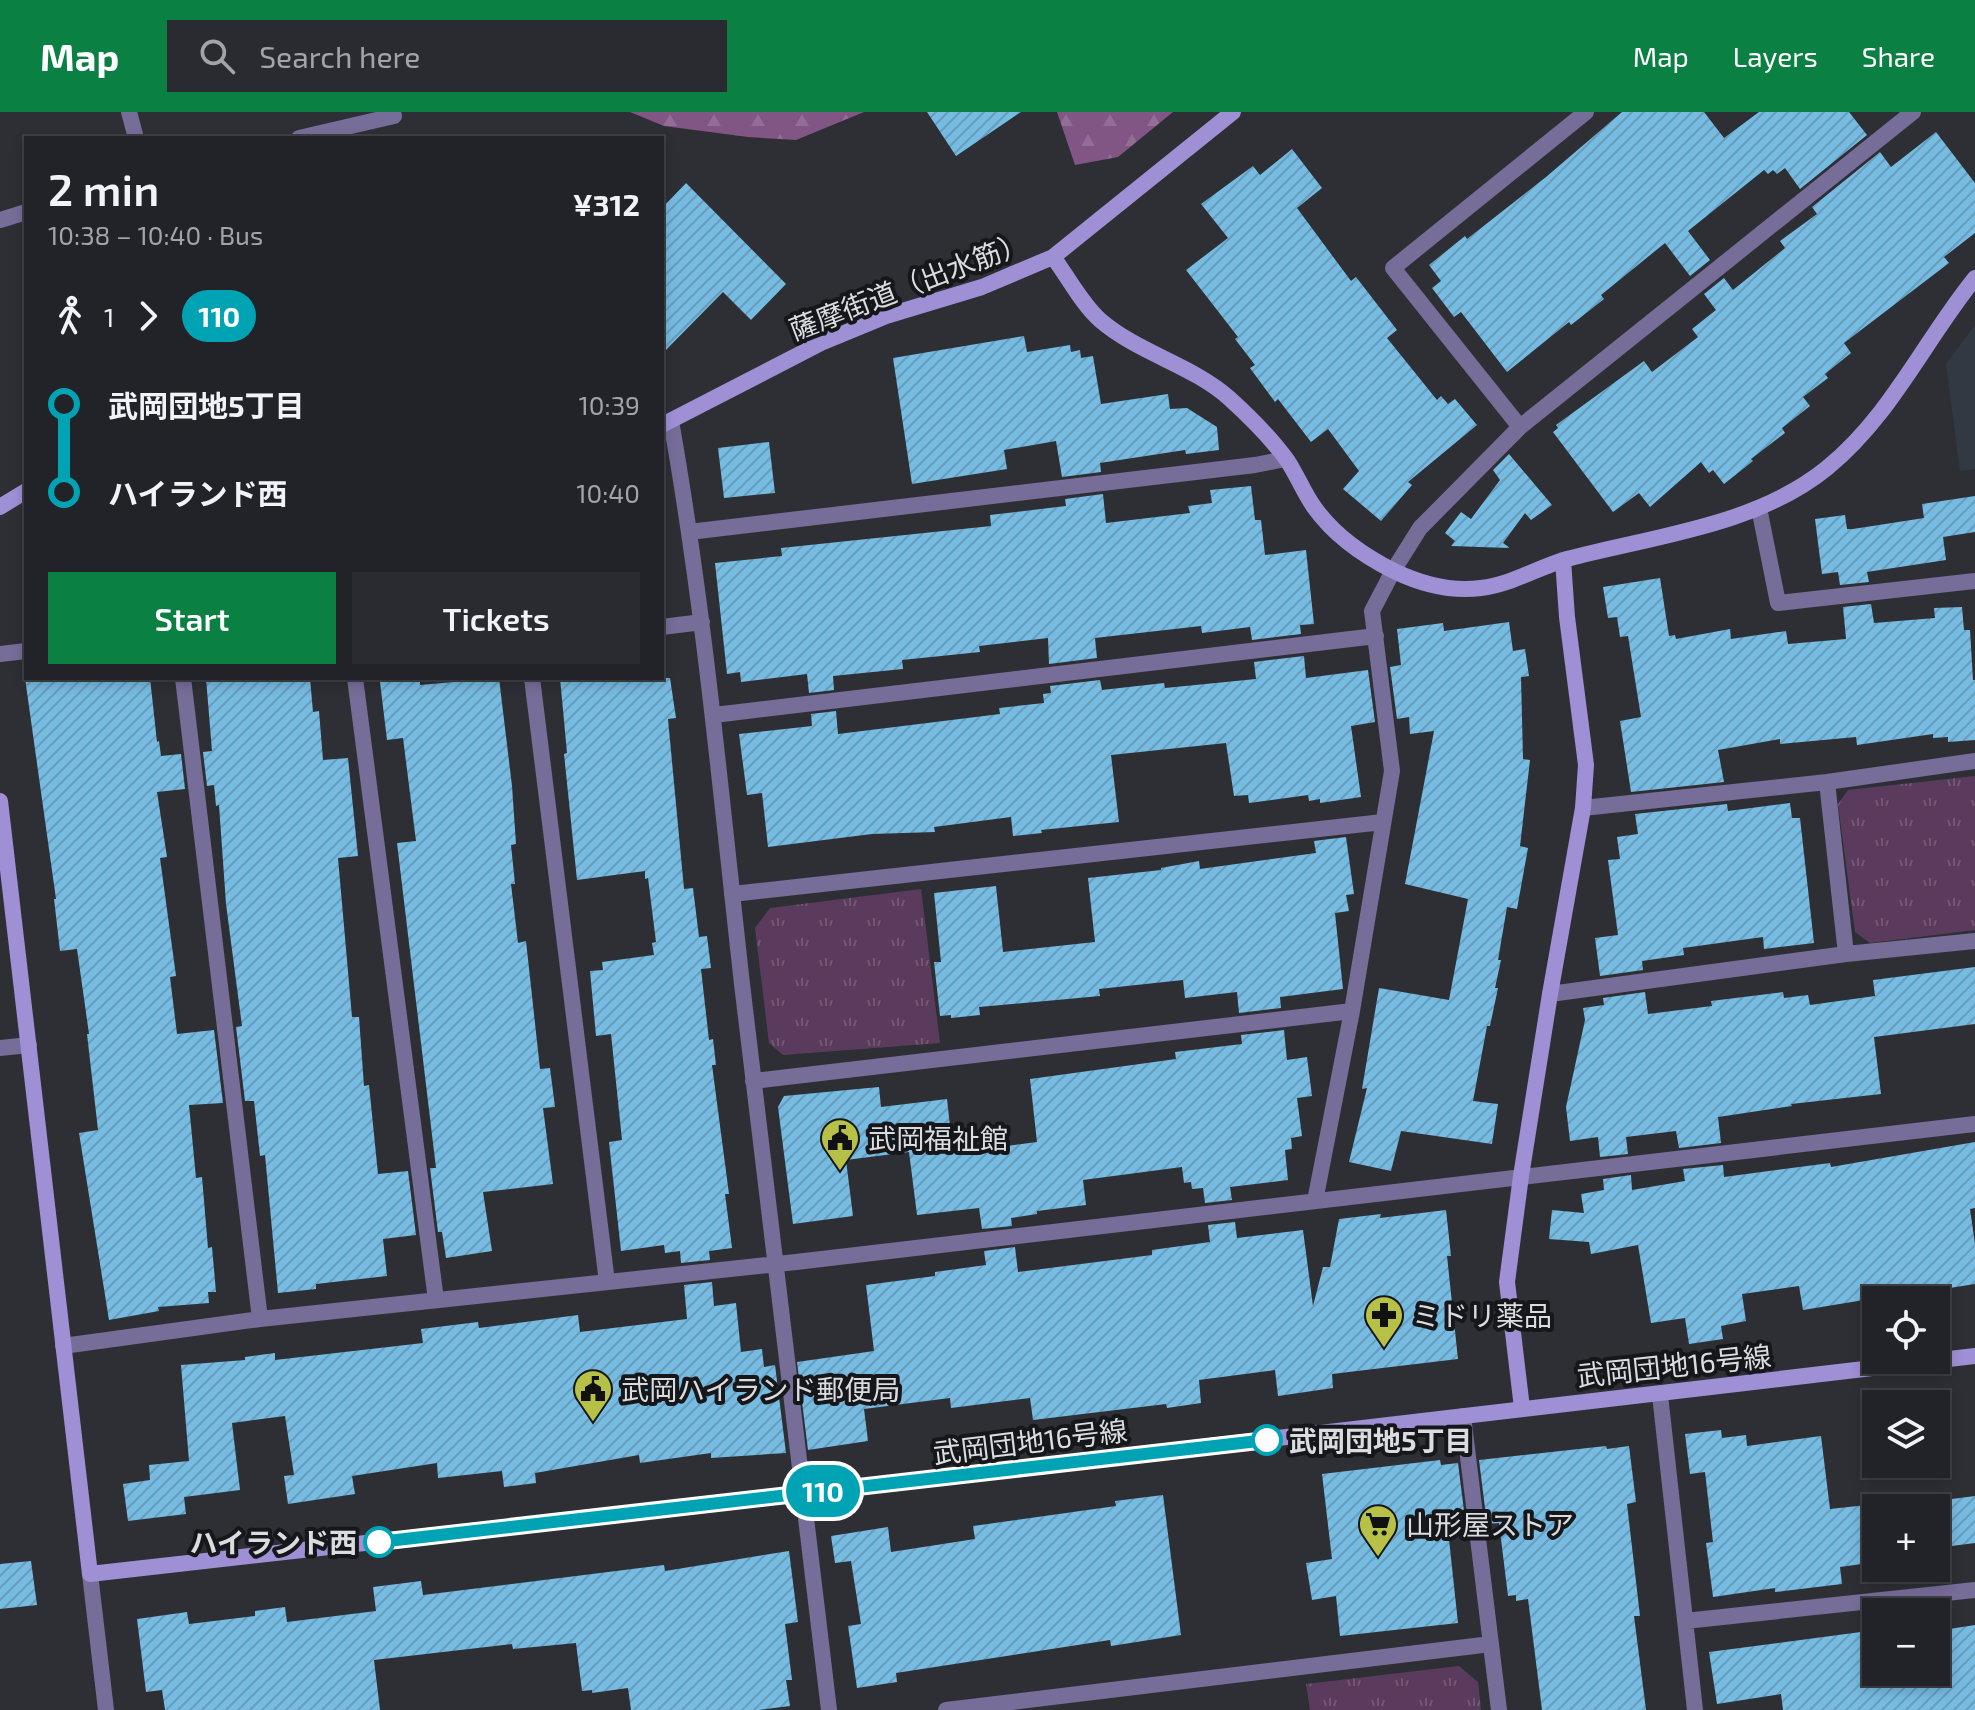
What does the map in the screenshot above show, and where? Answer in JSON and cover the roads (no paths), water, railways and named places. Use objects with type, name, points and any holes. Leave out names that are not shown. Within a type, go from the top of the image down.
[{"type":"street","points":[[129,112],[135,136]]},
{"type":"street","points":[[308,136],[394,116],[392,112]]},
{"type":"street","name":"薩摩街道（出水筋）","points":[[667,423],[765,370],[835,337],[886,316],[982,287],[1053,257],[1233,112]]},
{"type":"street","points":[[1520,427],[1393,268],[1586,112]]},
{"type":"street","points":[[1315,1201],[1352,1011],[1392,771],[1372,611],[1393,571],[1420,528],[1520,427],[1913,112]]},
{"type":"street","points":[[0,220],[24,213]]},
{"type":"street","points":[[1053,257],[1099,319],[1226,395],[1255,423],[1285,459],[1315,508],[1339,535],[1393,571],[1423,583],[1451,589],[1484,588],[1563,560],[1704,525],[1759,508],[1784,496],[1825,470],[1861,438],[1975,278]]},
{"type":"street","points":[[667,423],[689,532],[714,715],[774,1265],[829,1710]]},
{"type":"street","points":[[689,532],[1240,467],[1285,459]]},
{"type":"street","points":[[0,507],[24,492]]},
{"type":"street","points":[[1759,508],[1778,603],[1975,581]]},
{"type":"street","points":[[1522,1408],[1507,1282],[1550,994],[1583,808],[1586,765],[1563,560]]},
{"type":"street","points":[[664,627],[702,622]]},
{"type":"street","points":[[714,715],[1376,636]]},
{"type":"street","points":[[0,654],[24,651]]},
{"type":"street","points":[[183,680],[260,1319]]},
{"type":"street","points":[[355,680],[436,1300]]},
{"type":"street","points":[[532,680],[607,1282]]},
{"type":"street","points":[[1583,808],[1827,782],[1975,761]]},
{"type":"street","points":[[1827,782],[1846,954]]},
{"type":"street","points":[[0,801],[106,1710]]},
{"type":"street","points":[[732,894],[1383,822]]},
{"type":"street","points":[[1550,994],[1846,954],[1975,941]]},
{"type":"street","points":[[753,1081],[1352,1011]]},
{"type":"street","points":[[0,1048],[29,1045]]},
{"type":"street","points":[[63,1346],[260,1319],[774,1265],[1975,1124]]},
{"type":"street","name":"武岡団地16号線","points":[[90,1574],[802,1494],[1522,1408],[1660,1395],[1975,1356]]},
{"type":"street","points":[[1660,1395],[1695,1710]]},
{"type":"street","points":[[1463,1416],[1499,1710]]},
{"type":"street","points":[[1685,1621],[1975,1590]]},
{"type":"street","points":[[946,1710],[1491,1644]]},
{"type":"place","name":"武岡福祉館","points":[[840,1172]]},
{"type":"place","name":"ミドリ薬品","points":[[1384,1349]]},
{"type":"place","name":"武岡ハイランド郵便局","points":[[593,1423]]},
{"type":"place","name":"武岡団地5丁目","points":[[1267,1440]]},
{"type":"place","name":"ハイランド西","points":[[379,1542]]},
{"type":"place","name":"山形屋ストア","points":[[1378,1558]]}]
